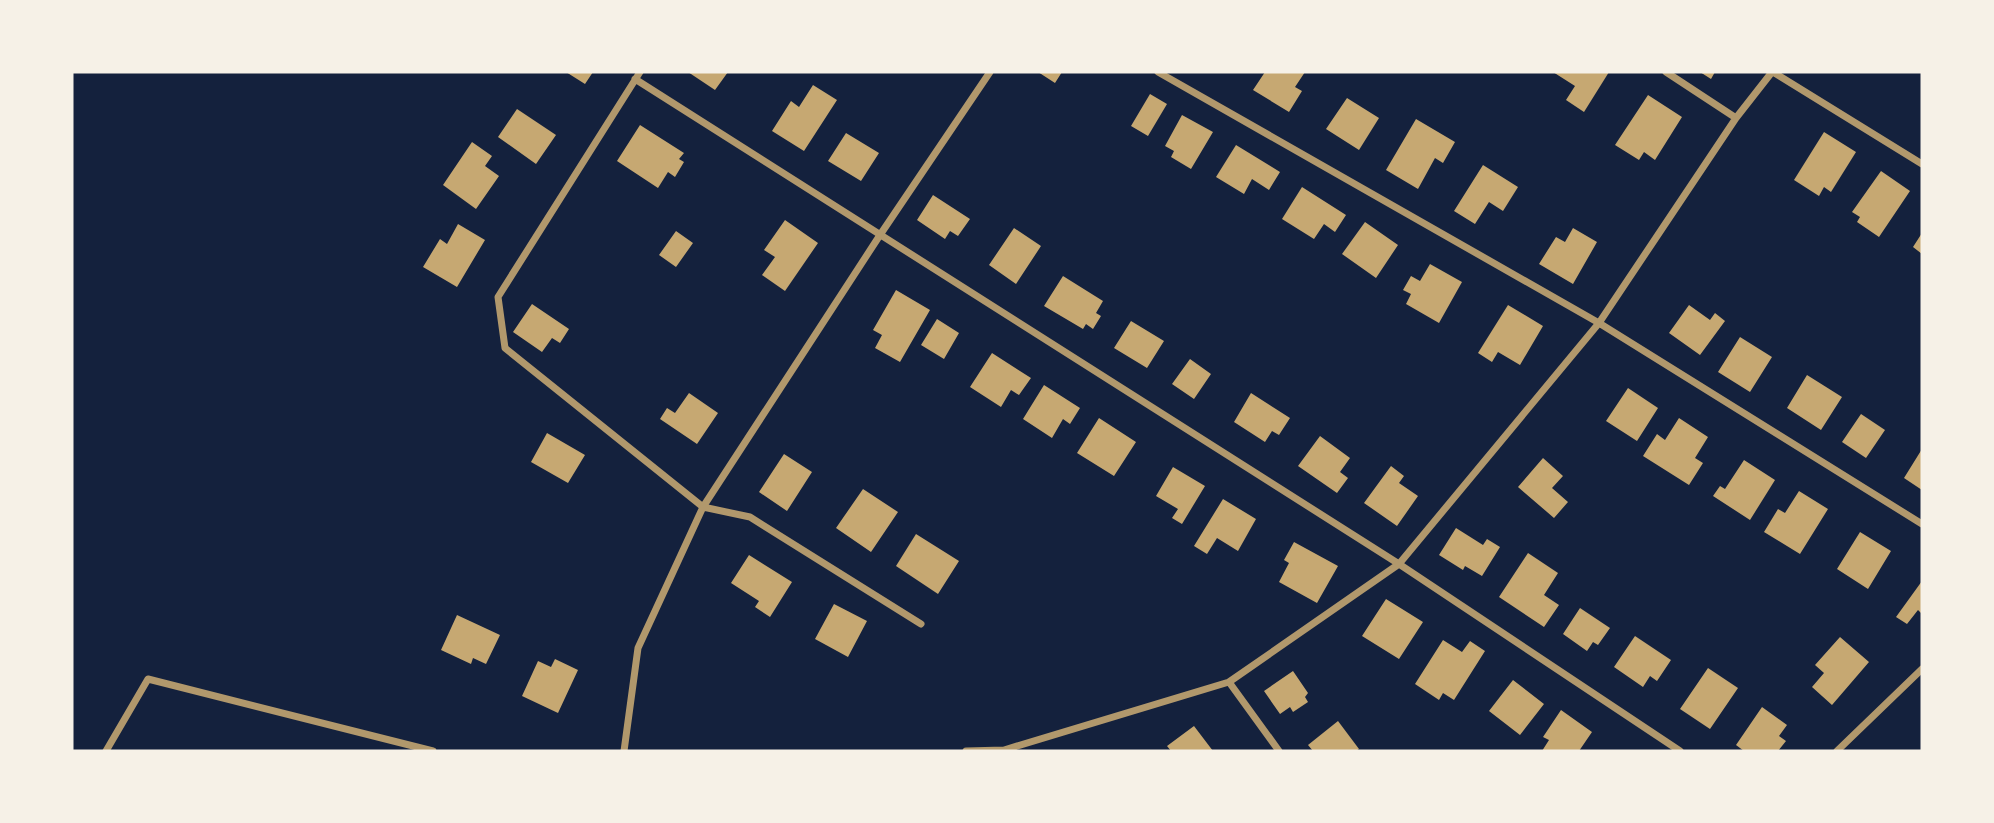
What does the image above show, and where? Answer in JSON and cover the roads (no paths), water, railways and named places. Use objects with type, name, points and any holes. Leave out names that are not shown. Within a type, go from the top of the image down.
[{"type":"street","points":[[640,72],[498,297],[505,348],[703,507],[750,517],[921,624]]},
{"type":"street","points":[[624,751],[638,648],[703,507],[990,72]]},
{"type":"street","points":[[1158,72],[1599,324],[1922,524]]},
{"type":"street","points":[[1666,72],[1736,118]]},
{"type":"street","points":[[966,751],[1004,750],[1229,682],[1399,564],[1599,324],[1736,118],[1772,72],[1922,164]]},
{"type":"street","points":[[635,79],[1399,564],[1680,751]]},
{"type":"street","points":[[1837,751],[1922,669]]},
{"type":"street","points":[[106,751],[148,679],[433,751]]},
{"type":"street","points":[[1229,682],[1279,751]]},
{"type":"street","points":[[393,751],[398,743]]}]
